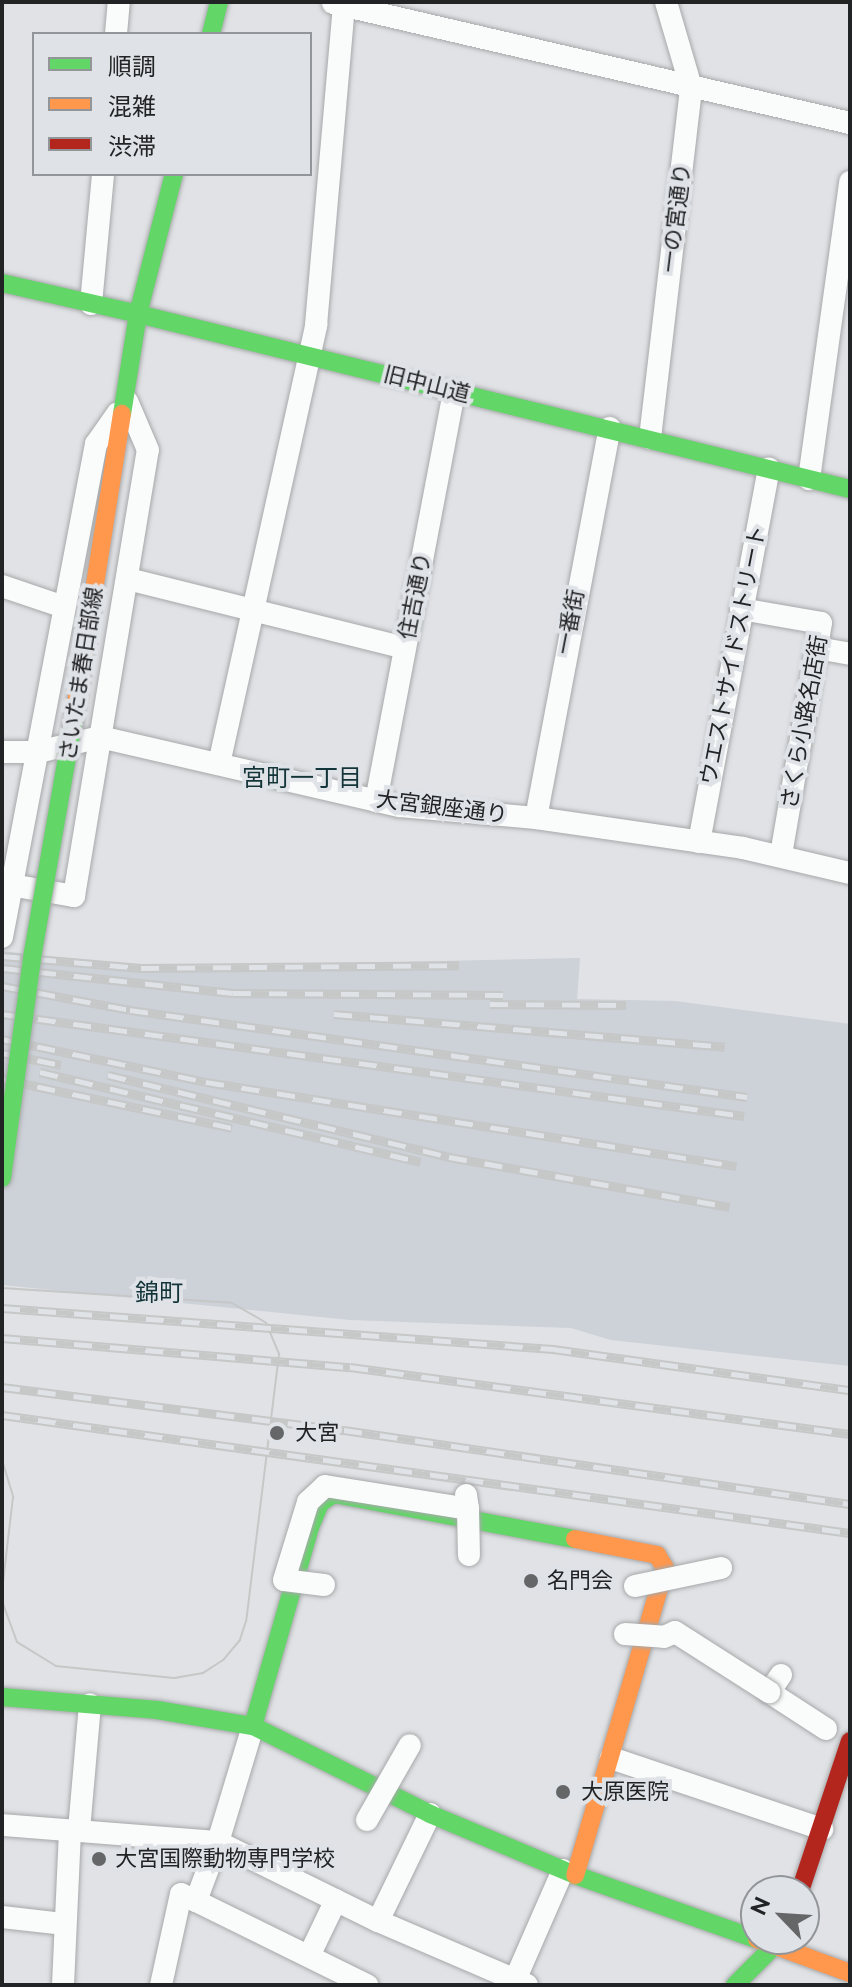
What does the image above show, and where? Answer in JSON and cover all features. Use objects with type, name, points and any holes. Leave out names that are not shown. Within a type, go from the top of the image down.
[{"type":"main road","points":[[212,32],[219,2]]},
{"type":"main road","name":"さいたま春日部線","points":[[2,1178],[33,952],[138,314],[173,176]]},
{"type":"main road","name":"旧中山道","points":[[2,283],[610,428],[850,489]]},
{"type":"main road","points":[[253,1726],[310,1527],[320,1503],[334,1494],[645,1552],[663,1561],[611,1758],[569,1872]]},
{"type":"main road","points":[[2,1697],[90,1704],[253,1726],[430,1814],[569,1872],[740,1933]]},
{"type":"main road","points":[[806,1875],[850,1741]]},
{"type":"main road","points":[[735,1985],[766,1955]]},
{"type":"main road","points":[[809,1955],[850,1973]]},
{"type":"street","points":[[116,32],[119,2]]},
{"type":"street","name":"一の宮通り","points":[[650,438],[691,87],[666,2]]},
{"type":"street","points":[[219,764],[309,355],[337,4],[368,7],[850,123]]},
{"type":"street","points":[[91,304],[103,176]]},
{"type":"street","points":[[809,479],[850,182]]},
{"type":"street","name":"住吉通り","points":[[376,801],[454,391]]},
{"type":"street","points":[[11,885],[74,896],[148,450],[126,400]]},
{"type":"street","points":[[2,937],[11,885],[9,854],[38,752],[96,444],[126,400]]},
{"type":"street","name":"一番街","points":[[536,818],[610,428]]},
{"type":"street","name":"ウエストサイドストリート","points":[[699,842],[769,469]]},
{"type":"street","points":[[128,579],[405,648]]},
{"type":"street","points":[[2,586],[64,607]]},
{"type":"street","name":"さくら小路名店街","points":[[741,609],[821,623],[781,855]]},
{"type":"street","points":[[817,648],[850,654]]},
{"type":"street","name":"大宮銀座通り","points":[[2,752],[38,752],[100,737],[376,801],[536,818],[699,842],[781,855],[850,873]]},
{"type":"street","points":[[324,1585],[283,1584],[308,1502],[325,1486],[467,1502],[469,1555]]},
{"type":"street","points":[[635,1586],[721,1568]]},
{"type":"street","points":[[625,1634],[664,1637],[675,1632],[775,1684],[826,1729]]},
{"type":"street","points":[[63,1985],[63,1924],[90,1704]]},
{"type":"street","points":[[196,1901],[218,1842],[253,1726]]},
{"type":"street","points":[[367,1820],[410,1745]]},
{"type":"street","points":[[611,1758],[822,1829]]},
{"type":"street","points":[[378,1921],[430,1814]]},
{"type":"street","points":[[2,1825],[218,1842],[378,1921],[521,1982],[569,1872]]},
{"type":"street","points":[[161,1985],[181,1894],[367,1985]]},
{"type":"street","points":[[309,1956],[336,1900]]},
{"type":"street","points":[[2,1917],[63,1924]]},
{"type":"shaded area","points":[[2,951],[121,964],[220,966],[580,958],[577,999],[675,1001],[850,1024],[850,1366],[611,1340],[571,1328],[350,1320],[2,1285]]},
{"type":"tram line","points":[[2,1288],[232,1303],[266,1323],[279,1354],[246,1621],[240,1640],[223,1660],[203,1673],[174,1678],[56,1666],[17,1642],[2,1601]]},
{"type":"tram line","points":[[2,1460],[13,1497],[2,1590]]},
{"type":"railway","points":[[2,956],[141,968],[459,965]]},
{"type":"railway","points":[[2,968],[233,993],[503,995]]},
{"type":"railway","points":[[2,986],[130,1010],[747,1097]]},
{"type":"railway","points":[[490,1004],[626,1005]]},
{"type":"railway","points":[[2,1014],[744,1116]]},
{"type":"railway","points":[[334,1014],[725,1047]]},
{"type":"railway","points":[[2,1039],[206,1082],[736,1166]]},
{"type":"railway","points":[[2,1053],[61,1065]]},
{"type":"railway","points":[[40,1072],[421,1162]]},
{"type":"railway","points":[[108,1075],[449,1157],[730,1207]]},
{"type":"railway","points":[[2,1079],[232,1128]]},
{"type":"railway","points":[[2,1308],[553,1349],[850,1390]]},
{"type":"railway","points":[[2,1338],[350,1367],[850,1434]]},
{"type":"railway","points":[[2,1387],[344,1430],[850,1504]]},
{"type":"railway","points":[[2,1415],[850,1533]]},
{"type":"traffic: fast","points":[[212,32],[219,2]]},
{"type":"traffic: fast","points":[[122,414],[138,314],[173,176]]},
{"type":"traffic: fast","points":[[2,283],[138,314]]},
{"type":"traffic: fast","points":[[138,314],[850,489]]},
{"type":"traffic: fast","points":[[2,1178],[33,952],[73,723]]},
{"type":"traffic: fast","points":[[253,1726],[310,1527],[320,1503],[334,1494],[575,1539]]},
{"type":"traffic: fast","points":[[2,1697],[157,1710],[253,1726],[430,1814],[575,1875],[740,1933]]},
{"type":"traffic: fast","points":[[735,1985],[765,1955]]},
{"type":"traffic: slow","points":[[73,723],[122,414]]},
{"type":"traffic: slow","points":[[575,1539],[657,1555],[665,1568],[575,1875]]},
{"type":"traffic: slow","points":[[801,1955],[850,1973]]},
{"type":"traffic: jam","points":[[805,1875],[850,1741]]},
{"type":"place","name":"大宮","points":[[277,1433]]},
{"type":"place","name":"名門会","points":[[531,1581]]},
{"type":"place","name":"大原医院","points":[[563,1792]]},
{"type":"place","name":"大宮国際動物専門学校","points":[[99,1859]]},
{"type":"district","name":"宮町一丁目","points":[[302,778]]},
{"type":"district","name":"錦町","points":[[159,1293]]}]
